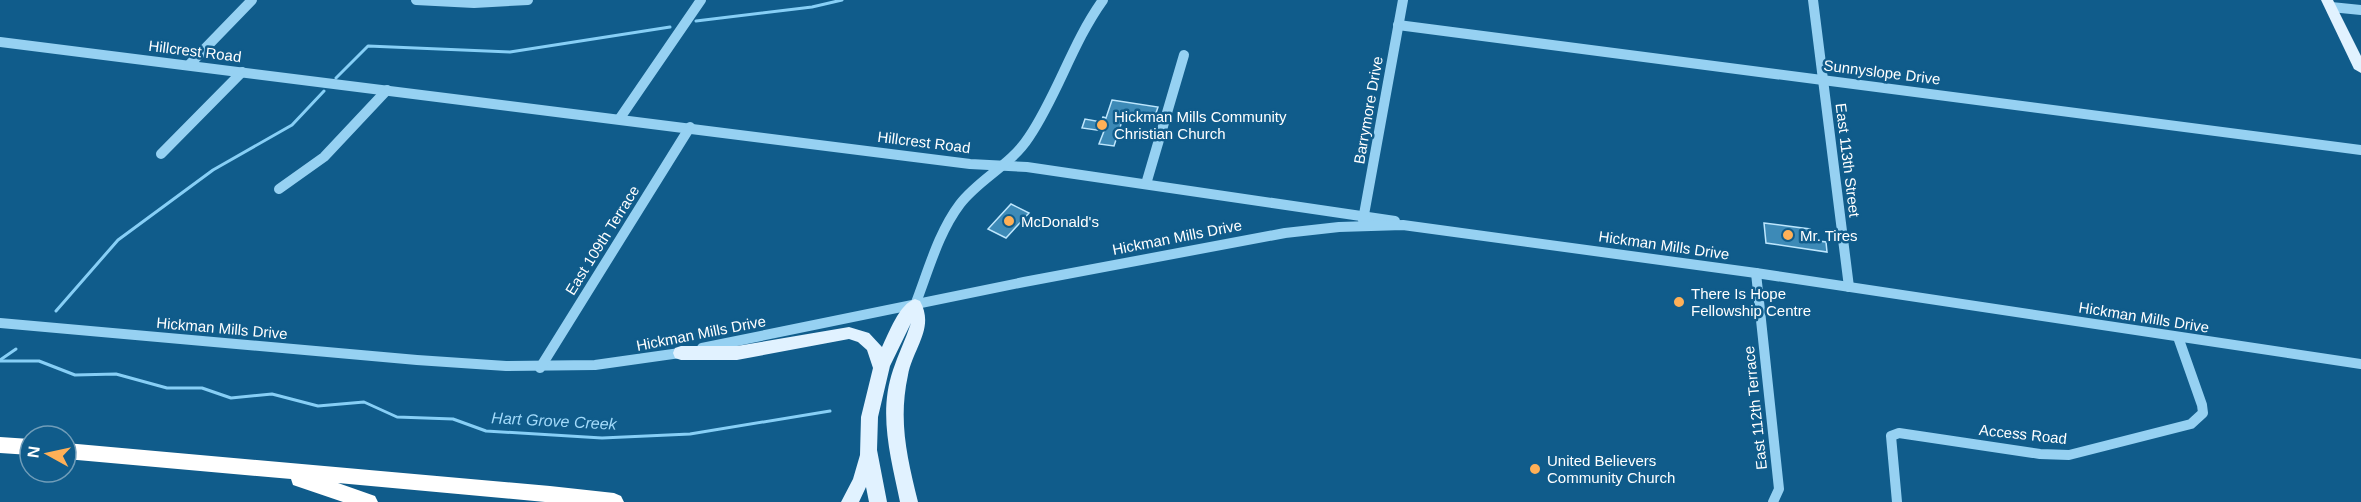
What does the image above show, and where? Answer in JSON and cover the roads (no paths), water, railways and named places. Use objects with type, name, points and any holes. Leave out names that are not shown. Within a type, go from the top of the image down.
[{"type":"highway","points":[[0,445],[18,446]]},
{"type":"highway","points":[[78,452],[550,494],[614,502]]},
{"type":"highway","points":[[275,471],[368,502]]},
{"type":"main road","points":[[2329,3],[2361,69]]},
{"type":"main road","points":[[878,502],[868,433],[875,394],[902,321],[915,305]]},
{"type":"main road","points":[[909,502],[895,441],[894,406],[900,372],[919,323],[915,305]]},
{"type":"main road","points":[[681,353],[737,353],[849,333],[864,337],[871,342],[880,357],[882,372]]},
{"type":"main road","points":[[850,502],[861,480],[869,451]]},
{"type":"street","points":[[189,65],[252,0]]},
{"type":"street","points":[[416,0],[474,3],[528,0]]},
{"type":"street","points":[[620,118],[701,0]]},
{"type":"street","points":[[915,305],[950,221],[959,206],[977,187],[1004,166],[1032,131],[1072,45],[1103,0]]},
{"type":"street","name":"Barrymore Drive","points":[[1363,221],[1403,0]]},
{"type":"street","name":"East 113th Street","points":[[1813,0],[1849,287]]},
{"type":"street","points":[[2329,3],[2361,10]]},
{"type":"street","name":"Sunnyslope Drive","points":[[1398,25],[2361,150]]},
{"type":"street","name":"Hillcrest Road","points":[[0,42],[620,118],[970,164],[1028,167],[1146,184],[1363,221]]},
{"type":"street","points":[[1146,184],[1184,55]]},
{"type":"street","points":[[161,154],[242,72]]},
{"type":"street","points":[[279,189],[297,179],[334,148],[387,90]]},
{"type":"street","name":"East 109th Terrace","points":[[540,368],[690,127]]},
{"type":"street","name":"Hickman Mills Drive","points":[[0,323],[492,367],[540,368],[599,365],[646,360],[1285,232],[1363,221],[1457,231],[1756,273],[2361,364]]},
{"type":"street","name":"East 112th Terrace","points":[[1756,273],[1779,489],[1773,502]]},
{"type":"street","name":"Access Road","points":[[1897,502],[1891,436],[1899,433],[2040,454],[2069,455],[2191,424],[2203,413],[2202,405],[2178,337]]},
{"type":"waterway","points":[[696,21],[812,7],[842,0]]},
{"type":"waterway","points":[[336,78],[368,46],[510,52],[670,27]]},
{"type":"waterway","points":[[56,311],[118,240],[213,170],[292,125],[324,91]]},
{"type":"waterway","points":[[0,360],[16,349]]},
{"type":"waterway","name":"Hart Grove Creek","points":[[0,361],[39,361],[75,375],[116,374],[167,388],[202,388],[231,398],[272,394],[318,406],[364,402],[397,417],[453,419],[486,431],[602,438],[690,434],[830,411]]},
{"type":"place","name":"Hickman Mills Community Christian Church","points":[[1102,125]]},
{"type":"place","name":"McDonald's","points":[[1009,221]]},
{"type":"place","name":"Mr. Tires","points":[[1788,235]]},
{"type":"place","name":"There Is Hope Fellowship Centre","points":[[1679,302]]},
{"type":"place","name":"United Believers Community Church","points":[[1535,469]]}]
